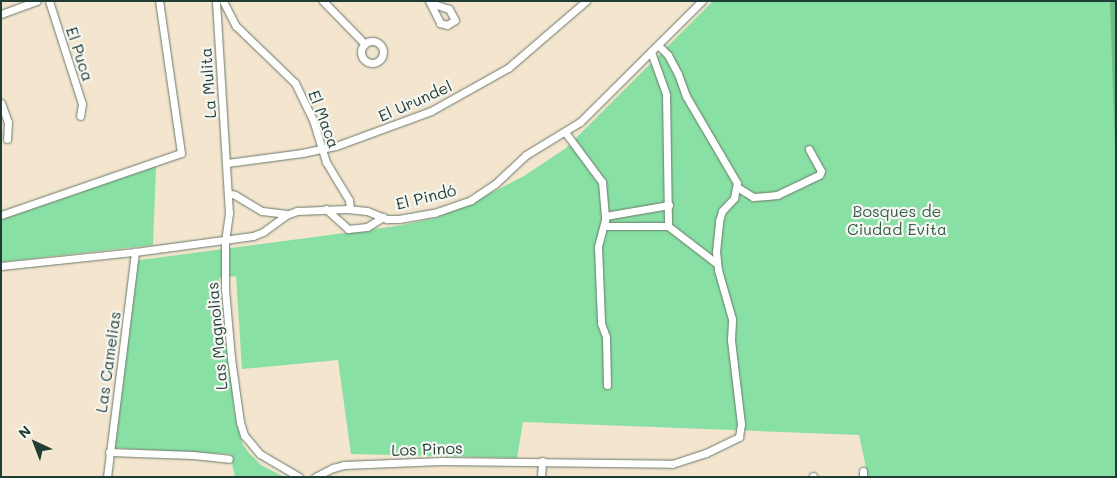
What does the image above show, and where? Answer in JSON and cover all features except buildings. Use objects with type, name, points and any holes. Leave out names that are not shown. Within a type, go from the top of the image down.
[{"type":"street","points":[[1,14],[37,1]]},
{"type":"street","name":"El Puca","points":[[48,1],[82,104],[80,116]]},
{"type":"street","points":[[1,215],[181,153],[159,1]]},
{"type":"street","name":"La Mulita","points":[[216,1],[227,163]]},
{"type":"street","name":"El Maca","points":[[223,1],[236,26],[294,83],[313,120],[326,162],[350,200],[350,209]]},
{"type":"street","points":[[323,1],[365,44]]},
{"type":"street","name":"El Urundel","points":[[227,163],[323,149],[404,123],[484,83],[523,56],[586,1]]},
{"type":"street","name":"El Pindó","points":[[1,266],[225,241],[258,234],[290,213],[323,208],[350,209],[392,220],[425,215],[471,200],[495,184],[526,155],[565,132],[590,114],[702,1]]},
{"type":"street","points":[[658,45],[668,55],[678,74],[686,96],[733,174],[737,187],[734,198],[722,211],[719,221],[716,263]]},
{"type":"street","points":[[651,52],[666,94],[668,226]]},
{"type":"street","points":[[1,103],[8,126],[7,139]]},
{"type":"street","points":[[565,132],[573,145],[600,178],[605,216],[598,247],[601,323],[606,337],[607,385]]},
{"type":"street","points":[[737,187],[753,197],[767,196],[777,194],[819,176],[821,171],[809,148]]},
{"type":"street","name":"Las Magnolias","points":[[227,163],[226,290],[231,358],[242,429],[250,444],[260,454],[299,477]]},
{"type":"street","points":[[228,193],[235,195],[262,211],[276,214],[290,213]]},
{"type":"street","points":[[605,216],[669,205]]},
{"type":"street","points":[[323,208],[348,228],[367,227],[383,217]]},
{"type":"street","points":[[604,226],[668,226],[716,263]]},
{"type":"street","name":"Las Camelias","points":[[105,475],[135,252]]},
{"type":"street","name":"Los Pinos","points":[[315,477],[344,465],[441,461],[672,464],[706,453],[739,437],[742,424],[732,340],[732,320],[716,263]]},
{"type":"street","points":[[109,452],[193,455],[229,459]]},
{"type":"street","points":[[541,477],[542,461]]},
{"type":"green space","name":"Bosques de Ciudad Evita","points":[[713,1],[1116,1],[1116,477],[868,477],[859,435],[523,422],[517,458],[351,454],[338,360],[242,369],[236,276],[219,278],[235,417],[243,445],[249,453],[261,465],[284,477],[235,477],[230,454],[115,448],[137,262],[140,260],[397,226],[436,218],[479,199],[524,176],[566,148]]},
{"type":"green space","points":[[1110,1],[1116,1],[1116,181]]},
{"type":"green space","points":[[156,166],[153,245],[1,262],[1,220]]}]
